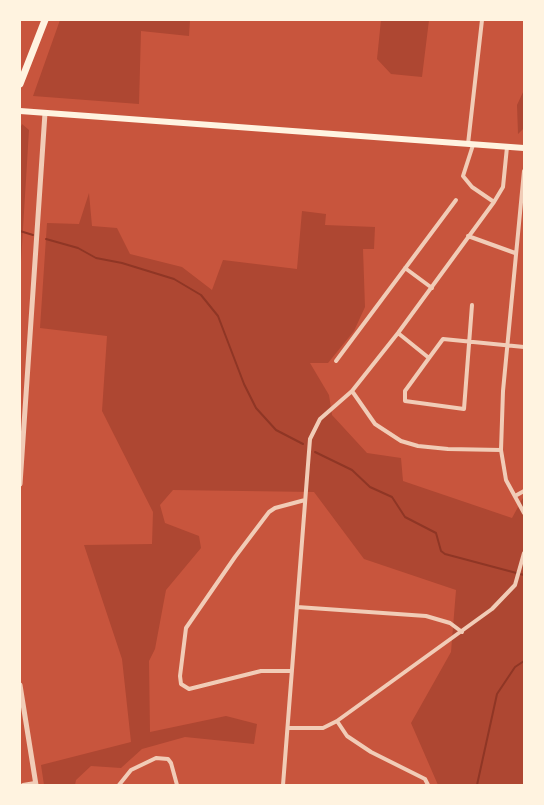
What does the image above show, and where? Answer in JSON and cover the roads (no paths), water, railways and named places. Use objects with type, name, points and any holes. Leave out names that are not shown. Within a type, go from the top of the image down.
[{"type":"highway","points":[[20,84],[45,20]]},
{"type":"main road","points":[[20,111],[524,148]]},
{"type":"street","points":[[482,20],[470,145],[463,176],[472,187],[494,202]]},
{"type":"street","points":[[20,484],[46,113]]},
{"type":"street","points":[[283,785],[308,450],[312,433],[320,419],[352,391],[398,333],[494,202],[503,187],[507,147]]},
{"type":"street","points":[[524,171],[522,208],[515,252],[501,450],[503,471],[524,513]]},
{"type":"street","points":[[336,361],[456,200]]},
{"type":"street","points":[[468,236],[515,252]]},
{"type":"street","points":[[405,268],[432,288]]},
{"type":"street","points":[[472,305],[470,342],[464,409],[405,402],[405,390],[444,339],[470,342],[508,346],[524,347]]},
{"type":"street","points":[[398,333],[429,358]]},
{"type":"street","points":[[352,391],[375,424],[401,441],[429,447],[501,450]]},
{"type":"street","points":[[515,496],[524,491]]},
{"type":"street","points":[[292,671],[261,671],[193,688],[184,687],[180,682],[186,628],[264,518],[275,508],[305,500]]},
{"type":"street","points":[[288,728],[318,729],[337,721],[492,610],[511,591],[524,553]]},
{"type":"street","points":[[297,607],[426,616],[450,624],[462,632]]},
{"type":"street","points":[[20,686],[35,784],[23,785]]},
{"type":"street","points":[[337,721],[347,736],[371,752],[425,779],[428,785]]},
{"type":"street","points":[[119,785],[131,770],[156,758],[168,759],[171,763],[176,785]]},
{"type":"waterway","points":[[20,231],[33,235]]},
{"type":"waterway","points":[[46,239],[78,248],[96,258],[122,263],[174,279],[201,295],[218,316],[244,384],[256,408],[276,430],[303,444]]},
{"type":"waterway","points":[[315,452],[352,470],[370,487],[392,497],[405,517],[436,533],[441,551],[445,554],[524,575]]},
{"type":"waterway","points":[[477,785],[497,694],[515,667],[524,661]]}]
